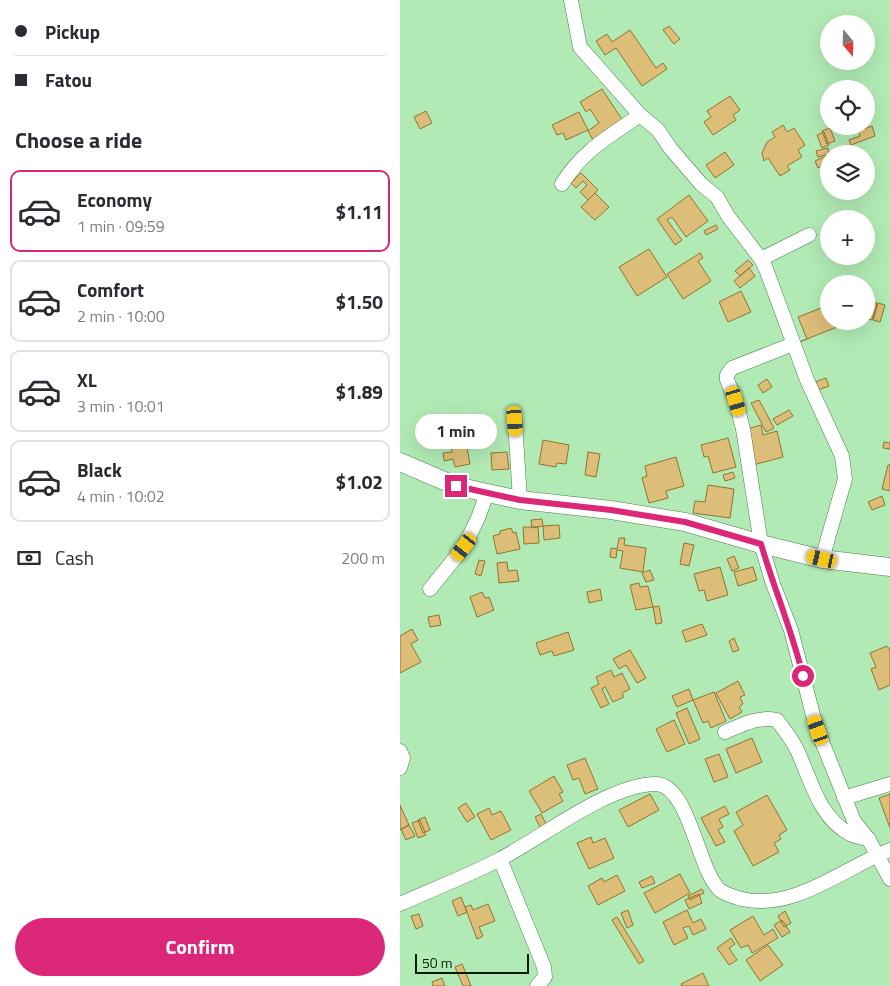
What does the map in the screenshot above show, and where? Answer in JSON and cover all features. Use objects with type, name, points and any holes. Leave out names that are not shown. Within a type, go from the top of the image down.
[{"type":"street","points":[[571,0],[580,47],[640,115],[658,130],[671,149],[701,184],[717,197],[728,216],[761,259],[807,380],[842,456],[845,479],[822,559]]},
{"type":"street","points":[[562,184],[587,152],[640,115]]},
{"type":"street","points":[[761,259],[809,235]]},
{"type":"street","points":[[793,344],[732,368],[726,375],[743,430],[761,544],[796,647],[813,715],[854,821],[869,840],[884,852],[890,879]]},
{"type":"street","points":[[515,421],[520,500]]},
{"type":"street","points":[[400,462],[456,486],[487,493],[520,500],[611,510],[685,522],[822,559],[890,567]]},
{"type":"street","points":[[430,589],[464,547],[478,518],[487,493]]},
{"type":"street","points":[[725,732],[759,719],[778,720],[797,749],[815,794],[825,810],[841,828],[851,835],[869,840]]},
{"type":"street","points":[[400,751],[403,758],[400,768]]},
{"type":"street","points":[[400,904],[500,859],[613,794],[637,786],[658,784],[673,793],[686,814],[713,882],[721,891],[734,897],[748,900],[763,900],[790,897],[805,892],[884,852]]},
{"type":"street","points":[[844,798],[890,784]]},
{"type":"street","points":[[500,859],[544,967],[545,977],[537,986]]},
{"type":"building","points":[[669,26],[680,39],[674,44],[663,30]]},
{"type":"building","points":[[630,30],[656,68],[663,63],[667,69],[642,86],[616,48],[605,55],[596,41],[607,34],[612,42]]},
{"type":"building","points":[[602,89],[623,121],[593,140],[588,131],[599,123],[590,109],[586,112],[580,102]]},
{"type":"building","points":[[730,96],[740,110],[733,115],[736,120],[713,135],[704,122],[711,117],[707,111]]},
{"type":"building","points":[[426,111],[432,123],[420,129],[414,117]]},
{"type":"building","points":[[579,112],[588,130],[566,140],[563,133],[557,135],[552,125]]},
{"type":"building","points":[[783,125],[787,132],[794,128],[805,145],[798,150],[802,157],[787,166],[790,170],[780,176],[768,158],[764,161],[762,153],[767,142],[775,137],[772,132]]},
{"type":"building","points":[[817,135],[825,135],[829,145],[821,145]]},
{"type":"building","points":[[824,135],[833,135],[835,141],[827,144]]},
{"type":"building","points":[[860,136],[875,136],[851,145],[849,140]]},
{"type":"building","points":[[820,150],[820,156],[818,157],[816,151]]},
{"type":"building","points":[[725,152],[734,165],[715,178],[706,165]]},
{"type":"building","points":[[820,159],[820,167],[818,168],[815,161]]},
{"type":"building","points":[[581,173],[598,190],[588,200],[580,192],[587,185],[583,181],[576,188],[571,183]]},
{"type":"building","points":[[595,193],[609,207],[595,220],[581,207]]},
{"type":"building","points":[[689,195],[708,221],[686,237],[672,217],[667,220],[682,240],[675,245],[657,219]]},
{"type":"building","points":[[716,225],[718,229],[706,235],[704,231]]},
{"type":"building","points":[[649,249],[667,277],[637,296],[619,267]]},
{"type":"building","points":[[700,253],[703,258],[698,261],[711,281],[683,299],[667,274]]},
{"type":"building","points":[[748,260],[753,265],[740,276],[735,271]]},
{"type":"building","points":[[749,268],[755,276],[740,288],[734,281]]},
{"type":"building","points":[[741,291],[751,312],[728,322],[719,302]]},
{"type":"building","points":[[878,303],[885,305],[880,322],[875,321]]},
{"type":"building","points":[[820,308],[820,330],[830,330],[807,339],[798,317]]},
{"type":"building","points":[[826,378],[829,386],[818,390],[815,382]]},
{"type":"building","points":[[767,379],[772,387],[763,393],[758,385]]},
{"type":"building","points":[[759,400],[774,428],[766,432],[751,403]]},
{"type":"building","points":[[789,410],[793,416],[777,425],[773,419]]},
{"type":"building","points":[[761,425],[763,435],[777,431],[783,457],[753,465],[744,430]]},
{"type":"building","points":[[465,436],[470,464],[455,467],[453,459],[444,461],[443,453],[452,452],[449,439]]},
{"type":"building","points":[[728,438],[736,467],[713,473],[708,456],[704,457],[701,445]]},
{"type":"building","points":[[543,440],[569,445],[566,464],[557,463],[556,467],[539,464]]},
{"type":"building","points":[[884,442],[890,443],[890,449],[883,448]]},
{"type":"building","points":[[507,452],[509,469],[492,470],[491,453]]},
{"type":"building","points":[[588,452],[600,454],[596,477],[585,475]]},
{"type":"building","points":[[676,457],[684,486],[666,491],[668,498],[649,503],[642,478],[647,476],[645,466]]},
{"type":"building","points":[[888,465],[890,465],[890,491],[882,489]]},
{"type":"building","points":[[733,472],[735,478],[725,481],[723,475]]},
{"type":"building","points":[[708,485],[734,489],[730,518],[693,513],[695,501],[705,502]]},
{"type":"building","points":[[882,496],[885,505],[872,510],[868,502]]},
{"type":"building","points":[[542,519],[543,526],[532,528],[531,520]]},
{"type":"building","points":[[559,525],[560,538],[544,540],[543,526]]},
{"type":"building","points":[[523,527],[538,527],[539,543],[524,544]]},
{"type":"building","points":[[511,528],[513,533],[516,532],[520,549],[497,554],[493,536],[500,534],[500,531]]},
{"type":"building","points":[[619,538],[625,538],[624,545],[646,548],[643,572],[620,568],[623,551],[617,550],[616,558],[610,557],[611,548],[617,549]]},
{"type":"building","points":[[684,543],[694,545],[689,566],[680,564]]},
{"type":"building","points":[[734,556],[739,568],[732,571],[727,559]]},
{"type":"building","points":[[479,560],[485,561],[481,576],[475,574]]},
{"type":"building","points":[[507,562],[508,571],[517,570],[519,581],[499,583],[497,563]]},
{"type":"building","points":[[720,567],[728,595],[707,601],[704,590],[699,591],[694,574]]},
{"type":"building","points":[[753,567],[757,580],[738,586],[734,572]]},
{"type":"building","points":[[650,570],[654,580],[646,582],[642,573]]},
{"type":"building","points":[[639,583],[640,587],[648,586],[653,607],[636,610],[630,585]]},
{"type":"building","points":[[600,589],[602,600],[589,603],[587,592]]},
{"type":"building","points":[[482,592],[485,598],[489,597],[494,610],[477,617],[470,597]]},
{"type":"building","points":[[659,606],[662,623],[656,624],[653,607]]},
{"type":"building","points":[[439,615],[441,625],[430,627],[428,617]]},
{"type":"building","points":[[702,624],[707,635],[686,642],[682,631]]},
{"type":"building","points":[[412,629],[418,640],[411,644],[421,662],[400,673],[400,636]]},
{"type":"building","points":[[568,632],[574,650],[554,656],[552,651],[540,655],[536,643]]},
{"type":"building","points":[[734,638],[739,650],[733,652],[729,641]]},
{"type":"building","points":[[887,646],[890,650],[890,685],[879,690],[871,669],[876,667],[870,653]]},
{"type":"building","points":[[630,650],[646,678],[637,683],[626,665],[619,669],[613,659]]},
{"type":"building","points":[[611,670],[614,677],[622,673],[630,689],[622,693],[624,697],[613,702],[605,687],[602,689],[609,704],[601,708],[591,688],[599,684],[596,677]]},
{"type":"building","points":[[738,681],[745,695],[740,697],[743,704],[739,707],[742,712],[730,719],[716,693]]},
{"type":"building","points":[[689,689],[693,700],[677,707],[672,696]]},
{"type":"building","points":[[714,692],[726,721],[711,728],[708,721],[703,723],[693,700]]},
{"type":"building","points":[[687,708],[700,739],[689,744],[676,713]]},
{"type":"building","points":[[674,720],[685,744],[667,752],[656,729]]},
{"type":"building","points":[[752,738],[762,762],[736,773],[726,749]]},
{"type":"building","points":[[719,754],[728,777],[714,782],[705,759]]},
{"type":"building","points":[[585,758],[598,789],[585,794],[579,778],[573,780],[567,765]]},
{"type":"building","points":[[554,776],[563,792],[559,794],[563,801],[542,813],[529,791]]},
{"type":"building","points":[[650,794],[659,810],[628,827],[619,810]]},
{"type":"building","points":[[890,794],[890,828],[879,798]]},
{"type":"building","points":[[767,795],[787,830],[779,835],[781,839],[774,843],[779,852],[753,866],[734,831],[743,825],[736,812]]},
{"type":"building","points":[[466,803],[475,817],[467,822],[458,808]]},
{"type":"building","points":[[400,805],[409,825],[400,830]]},
{"type":"building","points":[[725,806],[729,814],[719,819],[723,827],[718,830],[725,842],[716,846],[701,818]]},
{"type":"building","points":[[489,808],[492,815],[501,811],[511,830],[491,840],[477,814]]},
{"type":"building","points":[[541,814],[547,826],[541,829],[535,817]]},
{"type":"building","points":[[425,817],[430,830],[423,833],[418,820]]},
{"type":"building","points":[[420,820],[426,835],[418,838],[412,823]]},
{"type":"building","points":[[409,825],[415,836],[406,840],[401,829]]},
{"type":"building","points":[[591,837],[593,843],[605,838],[614,858],[589,869],[577,843]]},
{"type":"building","points":[[680,874],[690,893],[655,913],[644,893]]},
{"type":"building","points":[[617,875],[625,891],[598,905],[588,886],[602,878],[604,882]]},
{"type":"building","points":[[652,876],[655,883],[642,888],[639,882]]},
{"type":"building","points":[[702,889],[704,893],[690,900],[688,896]]},
{"type":"building","points":[[699,894],[702,903],[689,909],[685,900]]},
{"type":"building","points":[[461,897],[467,912],[458,916],[452,901]]},
{"type":"building","points":[[488,904],[495,921],[479,927],[483,936],[477,939],[465,907],[471,905],[473,910]]},
{"type":"building","points":[[628,910],[633,925],[627,928],[621,913]]},
{"type":"building","points":[[687,910],[693,923],[701,919],[706,929],[693,935],[689,926],[683,928],[688,938],[674,945],[663,922]]},
{"type":"building","points":[[785,911],[791,923],[784,927],[778,916]]},
{"type":"building","points":[[419,914],[423,926],[416,929],[411,916]]},
{"type":"building","points":[[753,916],[764,935],[773,929],[778,938],[752,953],[748,945],[741,948],[730,930]]},
{"type":"building","points":[[617,917],[644,961],[639,964],[612,920]]},
{"type":"building","points":[[782,920],[790,932],[782,937],[774,925]]},
{"type":"building","points":[[731,938],[735,944],[729,948],[737,960],[729,965],[717,948]]},
{"type":"building","points":[[768,945],[783,965],[760,981],[746,960]]},
{"type":"building","points":[[462,964],[471,986],[463,986],[455,967]]},
{"type":"building","points":[[703,973],[709,986],[682,986],[681,984]]},
{"type":"building","points":[[442,978],[445,986],[433,986],[432,982]]},
{"type":"route","points":[[456,486],[520,500],[611,510],[685,522],[761,544],[773,584],[791,630],[803,676]]}]
